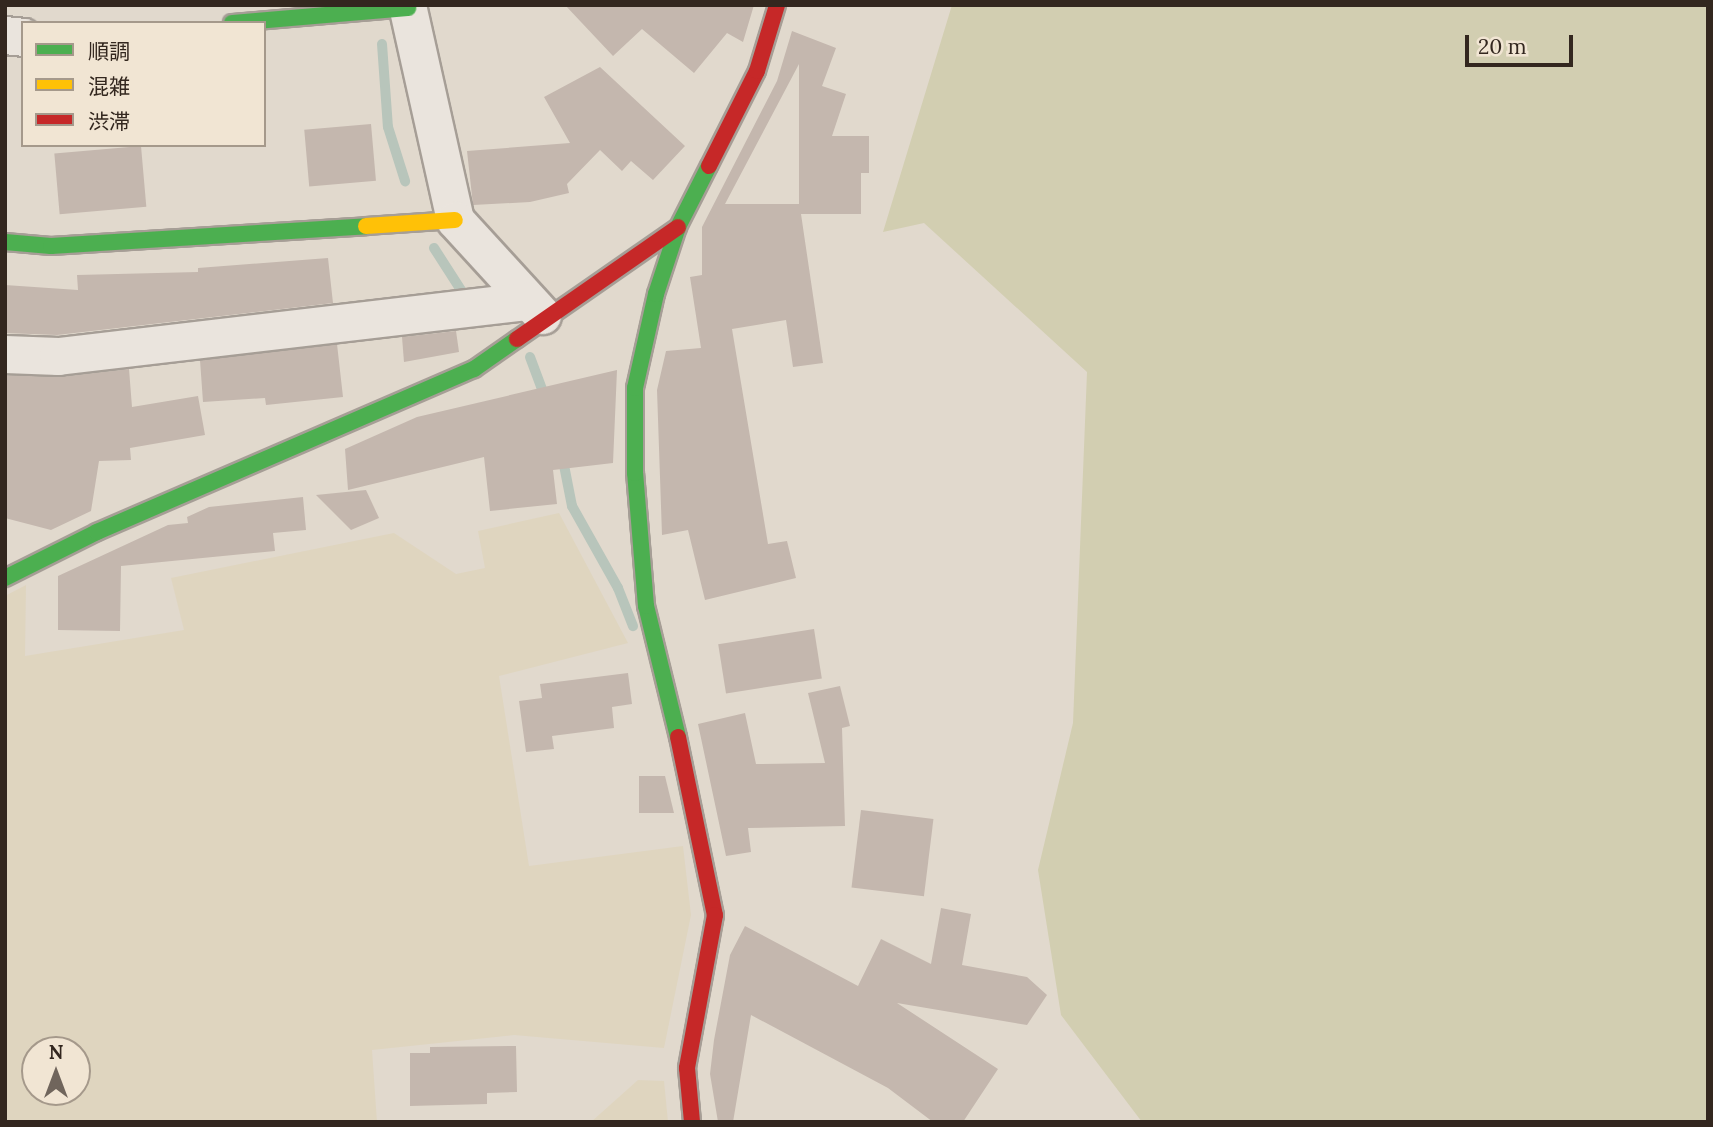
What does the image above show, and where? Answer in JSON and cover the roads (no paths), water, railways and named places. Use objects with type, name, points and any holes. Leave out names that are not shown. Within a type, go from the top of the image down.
[{"type":"street","points":[[692,1122],[687,1068],[715,915],[694,800],[646,606],[635,473],[635,388],[656,294],[678,227],[757,71],[777,5]]},
{"type":"street","points":[[253,21],[407,6],[455,220],[538,311]]},
{"type":"street","points":[[5,242],[51,246],[455,220]]},
{"type":"street","points":[[5,578],[97,532],[474,369],[538,311],[678,227]]},
{"type":"street","points":[[5,354],[58,356],[538,311]]},
{"type":"waterway","points":[[382,44],[388,127],[405,181]]},
{"type":"waterway","points":[[434,248],[468,301]]},
{"type":"waterway","points":[[530,357],[546,400]]},
{"type":"waterway","points":[[562,455],[572,506],[618,588],[633,626]]}]
